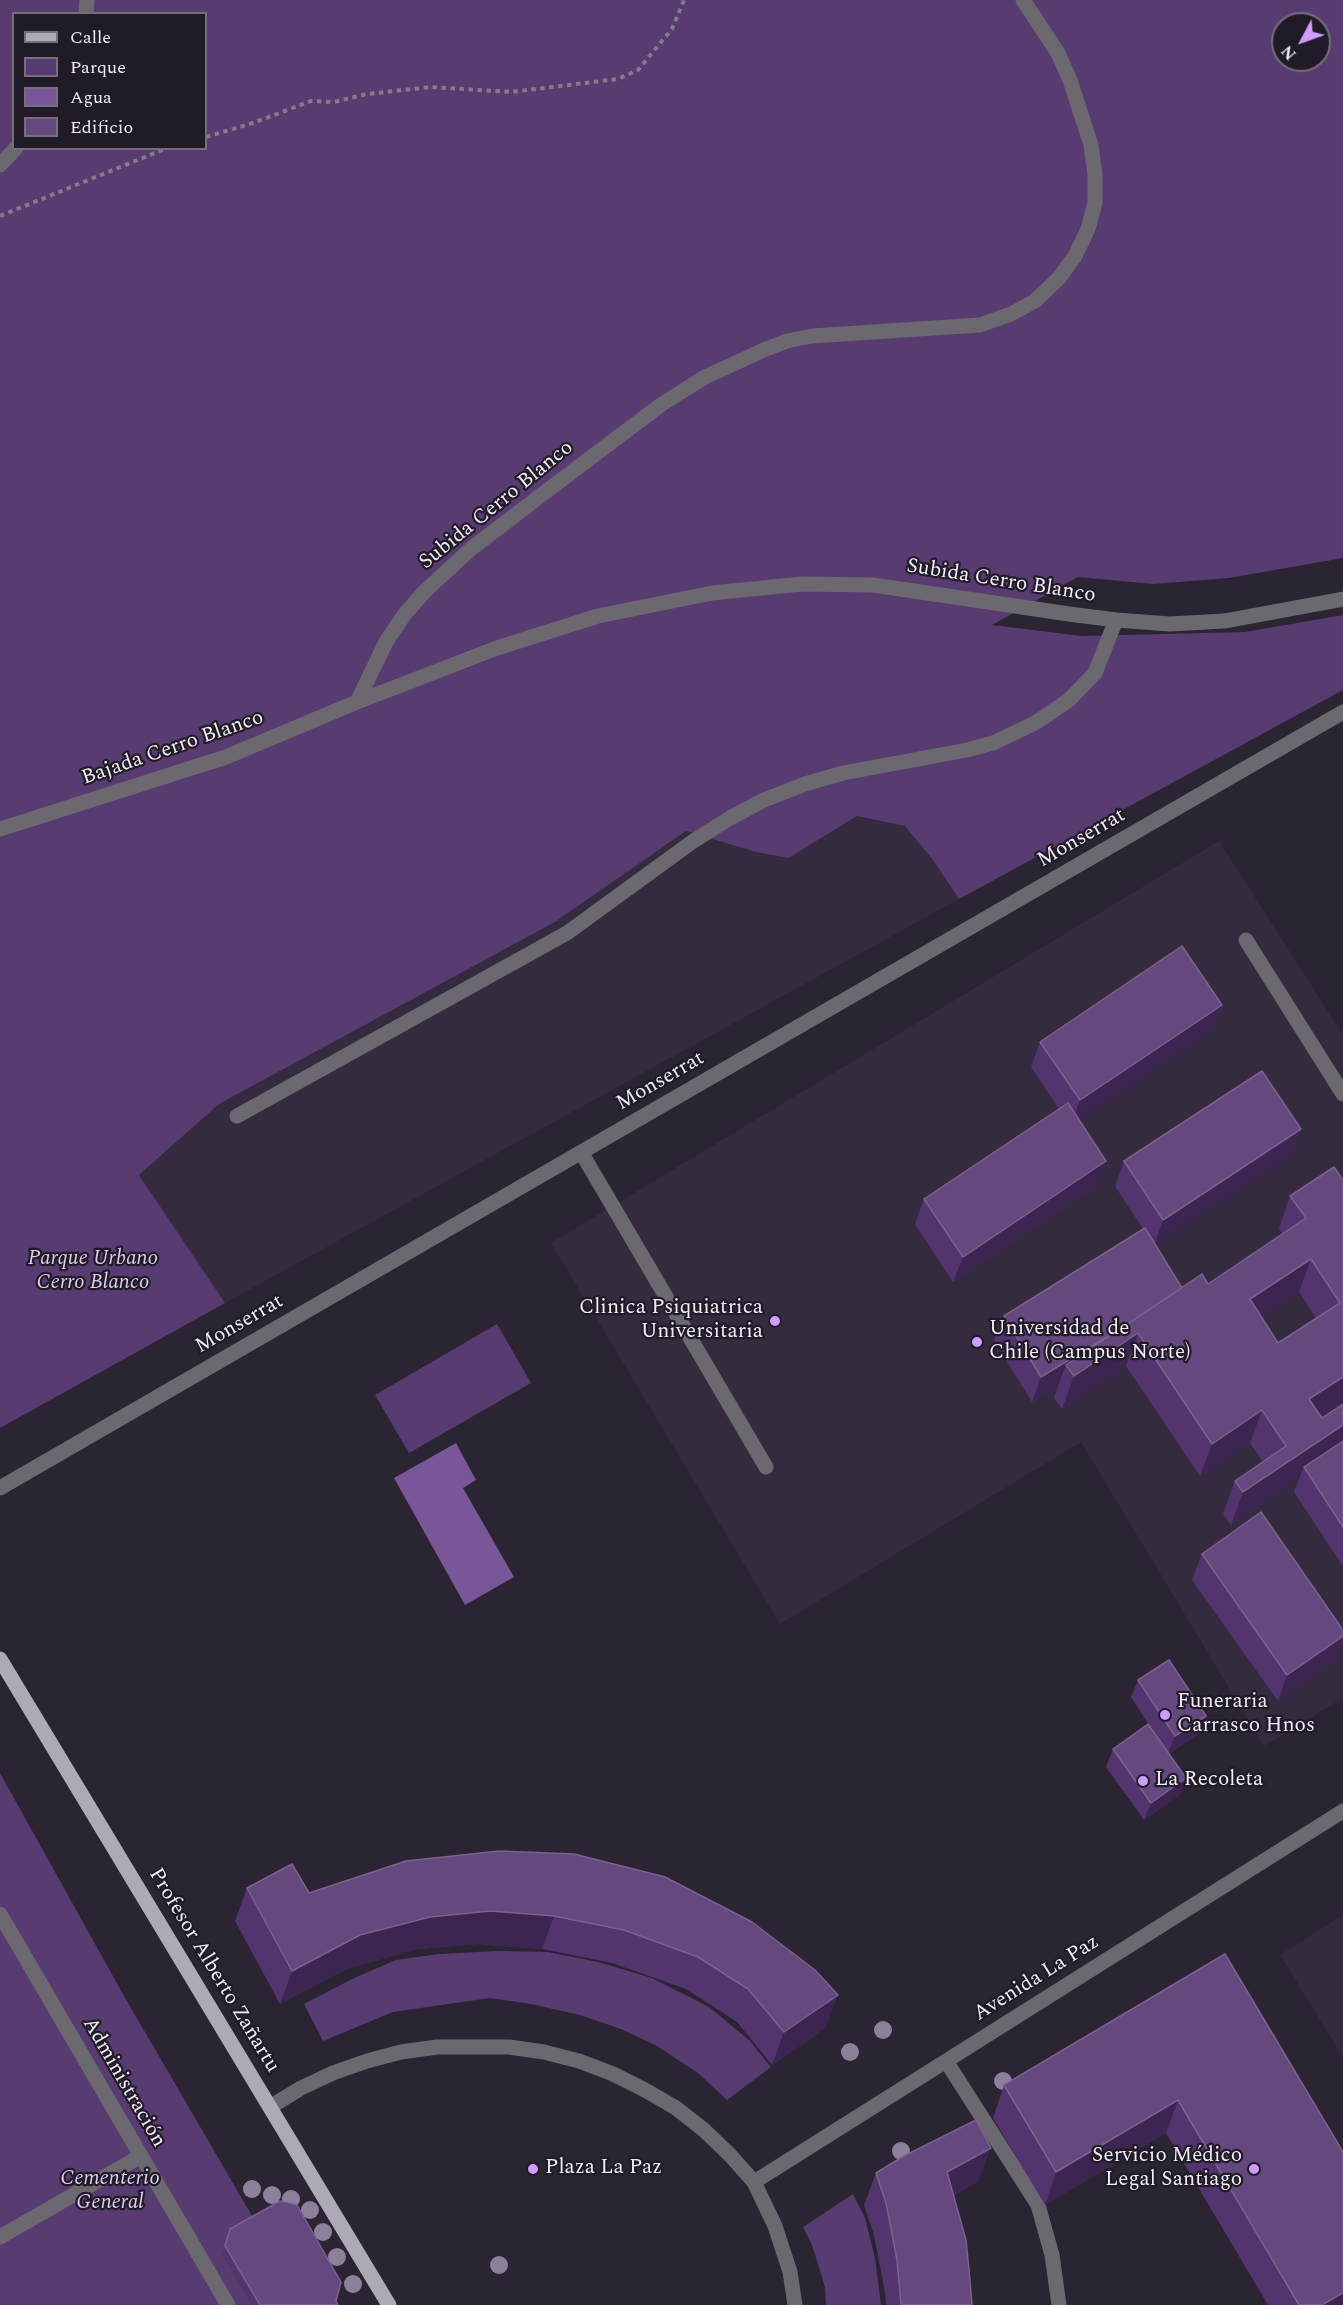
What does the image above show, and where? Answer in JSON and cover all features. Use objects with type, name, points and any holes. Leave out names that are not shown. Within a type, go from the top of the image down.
[{"type":"main road","name":"Profesor Alberto Zañartu","points":[[0,1659],[389,2305]]},
{"type":"street","name":"Subida Cerro Blanco","points":[[357,702],[386,642],[404,615],[425,591],[472,548],[662,404],[705,377],[777,345],[812,336],[980,325],[1011,314],[1035,301],[1059,278],[1075,256],[1088,229],[1095,203],[1095,174],[1091,145],[1082,112],[1058,53],[1023,0]]},
{"type":"street","points":[[0,165],[14,150]]},
{"type":"street","name":"Subida Cerro Blanco","points":[[357,702],[497,648],[598,616],[739,589],[802,584],[873,585],[1116,620],[1170,624],[1224,621],[1343,599]]},
{"type":"street","points":[[237,1116],[567,933],[693,842],[730,818],[764,800],[805,784],[843,773],[968,750],[993,743],[1035,723],[1070,700],[1095,673],[1116,620]]},
{"type":"street","name":"Bajada Cerro Blanco","points":[[0,829],[226,757],[357,702]]},
{"type":"street","name":"Monserrat","points":[[0,1488],[1343,712]]},
{"type":"street","points":[[1246,940],[1343,1094]]},
{"type":"street","points":[[581,1152],[766,1467]]},
{"type":"street","name":"Avenida La Paz","points":[[754,2182],[1343,1811]]},
{"type":"street","name":"Administración","points":[[0,1914],[228,2305]]},
{"type":"street","points":[[270,2107],[301,2088],[333,2073],[401,2052],[473,2045],[532,2050],[579,2061],[613,2074],[676,2108],[704,2130],[754,2182],[775,2226],[790,2272],[795,2305]]},
{"type":"street","points":[[946,2061],[1038,2205],[1052,2255],[1059,2305]]},
{"type":"street","points":[[0,2237],[141,2156]]},
{"type":"path","points":[[207,137],[253,123],[311,101],[334,102],[367,94],[431,87],[511,92],[618,79],[638,70],[672,29],[684,0]]},
{"type":"path","points":[[0,216],[162,150]]},
{"type":"shaded area","points":[[857,816],[905,826],[933,860],[959,899],[225,1303],[139,1175],[219,1104],[555,922],[686,831],[756,852],[798,853]]},
{"type":"shaded area","name":"Universidad de Chile (Campus Norte)","points":[[1219,841],[1343,1035],[1343,1698],[1264,1746],[1081,1442],[780,1624],[551,1243]]},
{"type":"shaded area","points":[[1343,1915],[1343,2057],[1280,1955]]},
{"type":"green space","name":"Parque Urbano Cerro Blanco","points":[[0,0],[1343,0],[1343,558],[1229,578],[1153,584],[1078,577],[992,625],[1082,636],[1245,632],[1343,615],[1343,690],[959,899],[933,860],[905,826],[857,816],[789,858],[756,852],[686,831],[555,922],[219,1104],[139,1175],[225,1303],[0,1428]]},
{"type":"green space","points":[[497,1324],[531,1383],[409,1453],[375,1395]]},
{"type":"green space","name":"Cementerio General","points":[[0,1773],[124,1996],[255,2221],[334,2305],[0,2305]]},
{"type":"green space","points":[[497,1951],[548,1952],[598,1962],[652,1978],[709,2007],[749,2040],[771,2067],[727,2100],[698,2073],[657,2046],[621,2029],[580,2015],[490,1998],[393,2012],[323,2041],[304,2004],[354,1978],[396,1960],[439,1954]]},
{"type":"green space","points":[[853,2194],[865,2218],[875,2258],[881,2305],[826,2305],[825,2287],[812,2245],[803,2227]]},
{"type":"water","points":[[456,1443],[476,1480],[463,1488],[514,1577],[465,1605],[394,1478]]},
{"type":"building","points":[[1182,946],[1222,1005],[1080,1100],[1040,1042]]},
{"type":"building","points":[[1262,1071],[1301,1129],[1163,1220],[1124,1161]]},
{"type":"building","points":[[1068,1103],[1106,1161],[963,1257],[924,1199]]},
{"type":"building","points":[[1334,1167],[1343,1180],[1343,1377],[1309,1399],[1322,1418],[1343,1404],[1343,1425],[1243,1492],[1235,1481],[1286,1446],[1262,1410],[1212,1444],[1138,1333],[1074,1376],[1066,1365],[1202,1274],[1208,1284],[1306,1218],[1290,1196]],"holes":[[[1311,1259],[1340,1303],[1278,1343],[1250,1299]]]},
{"type":"building","points":[[1145,1228],[1182,1288],[1041,1377],[1004,1316]]},
{"type":"building","points":[[1343,1441],[1343,1527],[1304,1467]]},
{"type":"building","points":[[1261,1512],[1343,1630],[1343,1636],[1287,1675],[1202,1554]]},
{"type":"building","points":[[1169,1660],[1206,1716],[1175,1736],[1138,1680]]},
{"type":"building","points":[[1148,1724],[1186,1778],[1151,1803],[1113,1749]]},
{"type":"building","points":[[499,1851],[574,1854],[665,1877],[752,1922],[815,1970],[838,1995],[784,2032],[748,1989],[698,1957],[624,1930],[554,1916],[490,1911],[430,1917],[360,1935],[292,1971],[247,1888],[292,1864],[309,1893],[406,1861]]},
{"type":"building","name":"Servicio Médico Legal Santiago","points":[[1225,1954],[1343,2152],[1343,2293],[1322,2305],[1299,2305],[1178,2100],[1056,2172],[1004,2085]]},
{"type":"building","points":[[976,2120],[991,2148],[947,2172],[966,2240],[972,2305],[901,2305],[897,2260],[886,2203],[876,2173],[902,2157]]},
{"type":"building","points":[[280,2201],[297,2205],[341,2282],[336,2301],[338,2305],[260,2305],[225,2246],[230,2229]]},
{"type":"place","name":"Clinica Psiquiatrica Universitaria","points":[[775,1321]]},
{"type":"place","name":"Universidad de Chile (Campus Norte)","points":[[977,1342]]},
{"type":"place","name":"Funeraria Carrasco Hnos","points":[[1165,1715]]},
{"type":"place","name":"La Recoleta","points":[[1143,1781]]},
{"type":"place","name":"Plaza La Paz","points":[[533,2169]]},
{"type":"place","name":"Servicio Médico Legal Santiago","points":[[1254,2169]]}]
